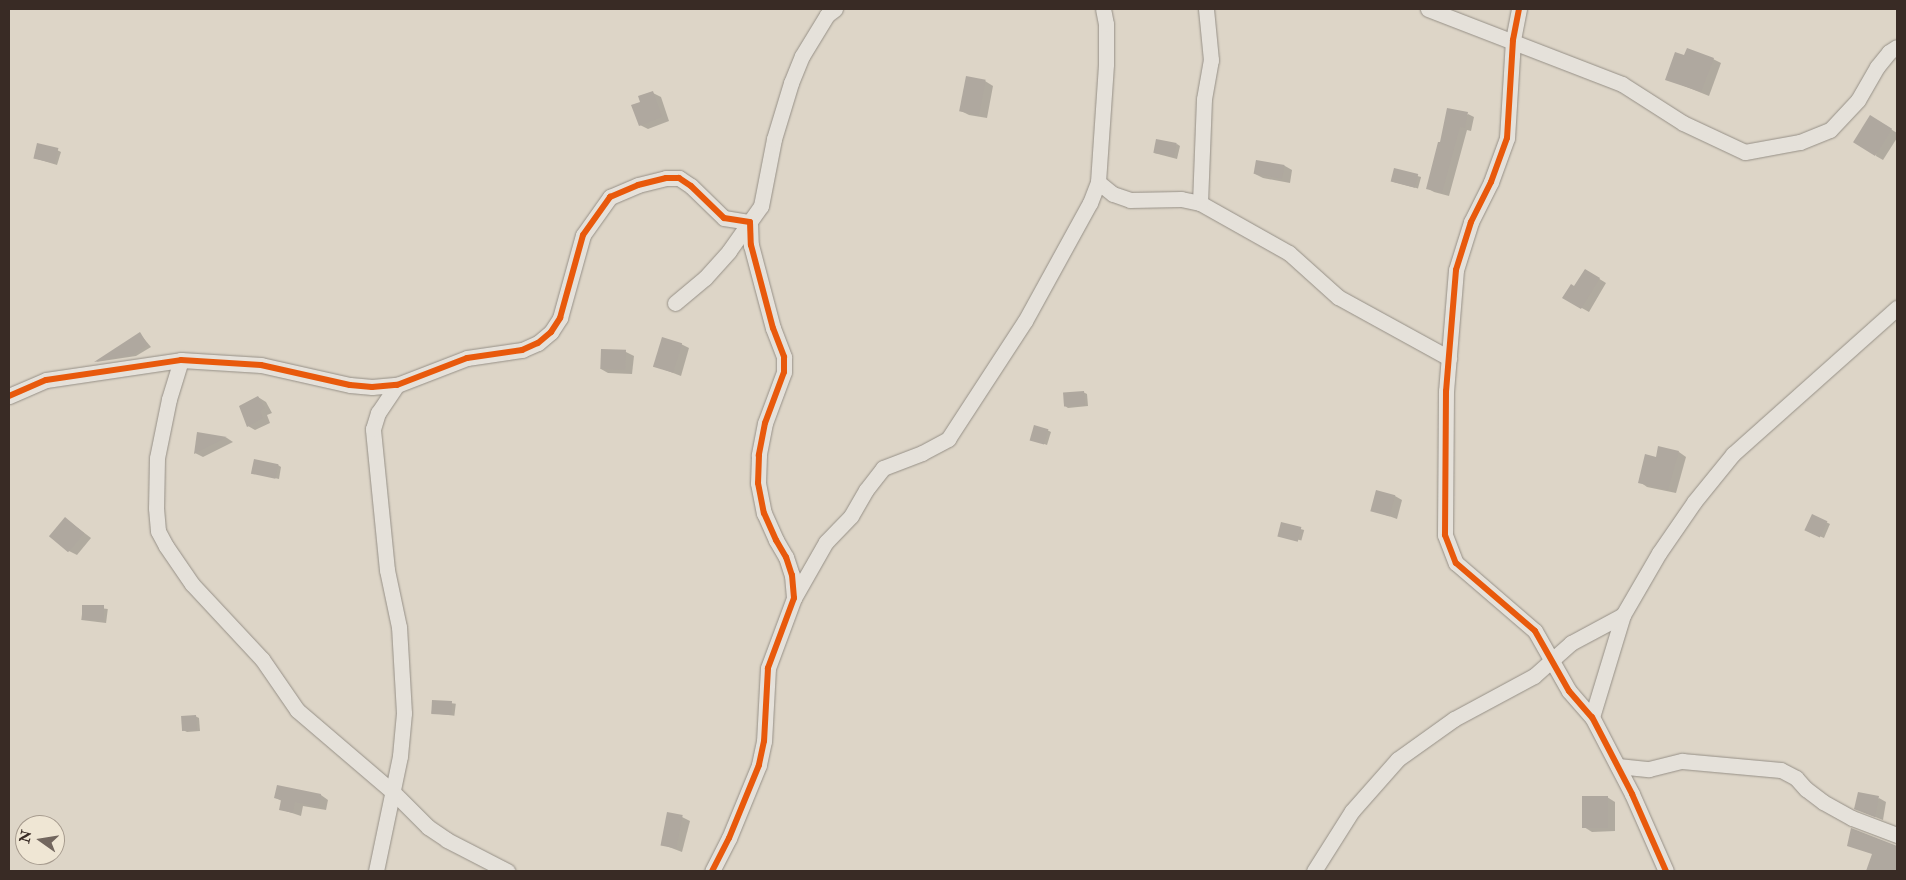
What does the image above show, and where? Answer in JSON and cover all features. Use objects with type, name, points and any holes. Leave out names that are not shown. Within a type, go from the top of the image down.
[{"type":"street","points":[[675,304],[705,278],[761,206],[774,139],[798,65],[827,15],[835,9]]},
{"type":"street","points":[[712,871],[729,838],[759,765],[764,741],[768,668],[794,598],[826,542],[852,516],[866,490],[883,468],[922,453],[948,438],[1024,321],[1090,203],[1098,182],[1106,64],[1106,24],[1103,9]]},
{"type":"street","points":[[1200,203],[1204,99],[1211,60],[1206,9]]},
{"type":"street","points":[[1428,9],[1514,40],[1622,84],[1683,123],[1746,152],[1800,142],[1830,130],[1858,100],[1889,52],[1897,47]]},
{"type":"street","points":[[1519,9],[1514,40],[1507,138],[1491,182],[1471,222],[1456,270],[1446,391],[1444,535],[1456,563],[1536,631],[1551,662],[1569,691],[1592,717],[1618,766],[1666,871]]},
{"type":"street","points":[[9,396],[46,380],[181,360],[261,365],[350,385],[372,387],[397,385],[467,358],[522,350],[538,343],[551,332],[560,318],[583,235],[610,198],[638,185],[666,178],[679,178],[691,186],[724,218],[750,222]]},
{"type":"street","points":[[1098,182],[1113,194],[1130,200],[1181,199],[1200,203],[1289,253],[1338,297],[1449,358]]},
{"type":"street","points":[[750,222],[751,245],[773,328],[784,357],[784,372],[765,423],[759,455],[758,482],[764,513],[786,557],[792,575],[794,598]]},
{"type":"street","points":[[1592,717],[1623,615],[1664,546],[1694,502],[1733,454],[1897,308]]},
{"type":"street","points":[[181,360],[169,399],[157,458],[156,508],[158,531],[192,584],[262,659],[297,710],[392,791],[428,827],[447,840],[507,871]]},
{"type":"street","points":[[376,871],[400,756],[404,713],[400,627],[388,570],[373,429],[378,412],[397,385]]},
{"type":"street","points":[[1314,871],[1352,811],[1398,759],[1454,719],[1534,676],[1572,643],[1623,615]]},
{"type":"street","points":[[1618,766],[1649,769],[1682,761],[1780,770],[1796,778],[1822,802],[1852,818],[1897,835]]},
{"type":"building","points":[[1687,48],[1714,58],[1701,92],[1665,80],[1675,52],[1684,55]]},
{"type":"building","points":[[966,76],[986,80],[979,115],[959,111]]},
{"type":"building","points":[[653,91],[662,117],[639,126],[631,105],[640,102],[638,96]]},
{"type":"building","points":[[1447,108],[1468,112],[1465,128],[1460,127],[1442,193],[1426,189],[1438,142],[1440,142]]},
{"type":"building","points":[[1870,115],[1892,129],[1875,156],[1853,142]]},
{"type":"building","points":[[1156,139],[1177,143],[1174,157],[1153,153]]},
{"type":"building","points":[[37,143],[58,148],[55,164],[33,159]]},
{"type":"building","points":[[1256,160],[1285,165],[1282,179],[1254,174]]},
{"type":"building","points":[[1394,168],[1418,174],[1415,188],[1391,182]]},
{"type":"building","points":[[1585,269],[1600,278],[1581,309],[1562,298],[1571,284],[1574,286]]},
{"type":"building","points":[[140,332],[148,345],[132,355],[94,362]]},
{"type":"building","points":[[662,337],[682,343],[673,373],[653,367]]},
{"type":"building","points":[[601,349],[626,350],[625,370],[600,369]]},
{"type":"building","points":[[1084,391],[1085,405],[1064,406],[1063,392]]},
{"type":"building","points":[[258,396],[265,408],[260,411],[263,418],[247,427],[239,406]]},
{"type":"building","points":[[1034,425],[1048,429],[1044,445],[1030,440]]},
{"type":"building","points":[[197,432],[227,437],[194,454]]},
{"type":"building","points":[[1658,446],[1679,451],[1668,490],[1638,483],[1645,454],[1656,457]]},
{"type":"building","points":[[254,459],[278,464],[275,479],[251,474]]},
{"type":"building","points":[[1376,490],[1395,495],[1390,516],[1370,511]]},
{"type":"building","points":[[1812,514],[1827,521],[1820,537],[1804,530]]},
{"type":"building","points":[[65,517],[84,533],[68,552],[49,536]]},
{"type":"building","points":[[1281,522],[1301,527],[1298,542],[1277,537]]},
{"type":"building","points":[[82,605],[104,605],[104,620],[82,620]]},
{"type":"building","points":[[432,700],[452,701],[451,715],[431,714]]},
{"type":"building","points":[[196,715],[197,730],[182,731],[181,716]]},
{"type":"building","points":[[277,785],[321,794],[319,807],[295,802],[293,813],[279,810],[281,800],[274,798]]},
{"type":"building","points":[[1858,792],[1879,796],[1875,817],[1854,809]]},
{"type":"building","points":[[1582,796],[1608,796],[1608,828],[1582,828]]},
{"type":"building","points":[[667,812],[683,815],[676,848],[661,845]]},
{"type":"building","points":[[1851,828],[1897,846],[1897,871],[1866,871],[1872,854],[1847,846]]},
{"type":"cycle path","points":[[1519,9],[1513,40],[1507,138],[1491,182],[1471,222],[1456,270],[1446,391],[1445,535],[1456,563],[1535,631],[1569,691],[1592,717],[1632,794],[1666,871]]},
{"type":"cycle path","points":[[9,396],[46,380],[181,360],[261,365],[350,385],[372,387],[397,385],[467,358],[522,350],[538,343],[551,332],[560,318],[583,235],[610,197],[638,185],[666,178],[679,178],[691,186],[724,218],[750,222],[751,245],[773,328],[784,357],[784,372],[765,423],[759,455],[758,483],[764,513],[786,557],[792,575],[794,598],[768,668],[764,741],[759,765],[729,838],[712,871]]}]
